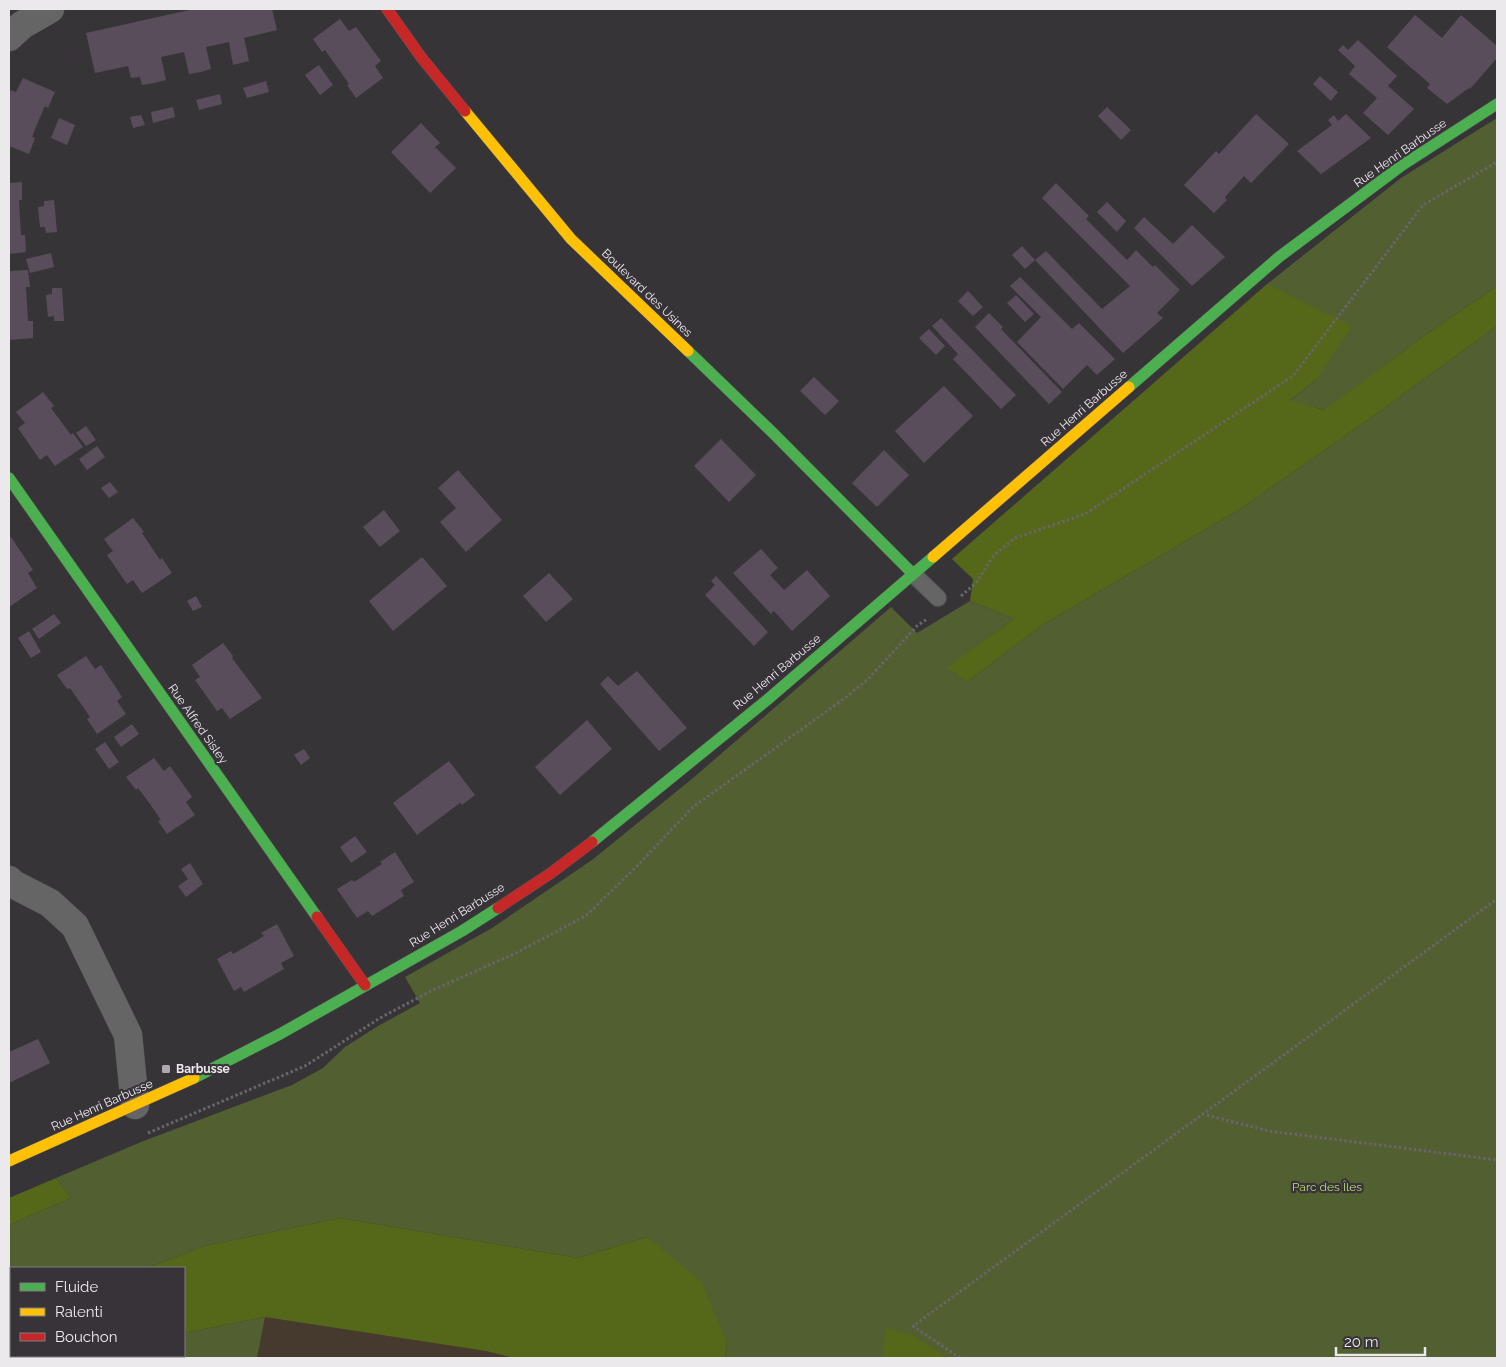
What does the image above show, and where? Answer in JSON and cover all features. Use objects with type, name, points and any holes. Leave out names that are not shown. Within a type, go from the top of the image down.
[{"type":"street","points":[[9,37],[22,25],[50,9]]},
{"type":"street","name":"Boulevard des Usines","points":[[387,9],[421,57],[571,239],[772,432],[913,574]]},
{"type":"street","name":"Rue Henri Barbusse","points":[[9,1161],[135,1106],[280,1034],[462,931],[550,873],[613,826],[760,706],[1279,257],[1401,166],[1497,104]]},
{"type":"street","name":"Rue Alfred Sisley","points":[[9,478],[365,985]]},
{"type":"street","points":[[9,880],[13,884],[50,903],[75,926],[128,1035],[135,1106]]},
{"type":"lane","points":[[913,574],[938,598]]},
{"type":"path","points":[[960,1358],[913,1326],[1497,899]]},
{"type":"path","points":[[1201,1114],[1269,1130],[1497,1160]]},
{"type":"shaded area","points":[[269,1288],[725,1358],[257,1358]]},
{"type":"green space","points":[[1497,118],[1497,286],[1425,335],[1325,410],[1289,401],[1317,379],[1267,284],[1401,178]]},
{"type":"green space","points":[[1267,284],[1352,326],[1317,379],[1290,400],[1324,410],[1425,335],[1497,286],[1497,326],[1242,508],[1044,624],[967,682],[947,667],[1014,619],[970,601],[973,579],[952,559]]},
{"type":"green space","name":"Parc des Îles","points":[[1497,326],[1497,1358],[725,1358],[727,1343],[647,1237],[578,1258],[340,1218],[204,1246],[150,1267],[10,1267],[9,1304],[9,1225],[71,1198],[56,1178],[141,1142],[292,1085],[323,1068],[345,1047],[420,1003],[405,977],[492,928],[592,860],[693,778],[891,607],[917,633],[970,601],[1014,619],[948,667],[967,682],[1044,624],[1242,508]]},
{"type":"green space","points":[[56,1178],[71,1198],[9,1225],[9,1198]]},
{"type":"green space","points":[[340,1218],[578,1258],[647,1237],[701,1281],[727,1343],[725,1358],[514,1358],[486,1351],[265,1317],[185,1333],[185,1267],[150,1267],[204,1246]]},
{"type":"green space","points":[[9,1304],[10,1357],[78,1357],[71,1358],[9,1358]]},
{"type":"green space","points":[[265,1317],[257,1358],[71,1358],[185,1357],[185,1333]]},
{"type":"green space","points":[[886,1328],[913,1335],[947,1358],[883,1358]]},
{"type":"building","points":[[194,9],[272,9],[277,30],[244,38],[249,61],[233,65],[229,42],[206,47],[211,69],[201,72],[189,74],[184,52],[161,57],[166,80],[154,83],[142,85],[140,77],[131,78],[128,66],[95,73],[86,33]]},
{"type":"building","points":[[1415,15],[1442,38],[1461,15],[1497,46],[1497,58],[1470,89],[1447,104],[1427,88],[1430,84],[1387,47]]},
{"type":"building","points":[[340,19],[349,31],[356,27],[381,61],[375,66],[383,78],[356,98],[347,85],[349,84],[325,50],[322,52],[313,39]]},
{"type":"building","points":[[1358,40],[1397,76],[1388,86],[1414,109],[1388,135],[1363,113],[1377,98],[1349,74],[1355,66],[1338,50],[1343,45],[1348,50]]},
{"type":"building","points":[[319,65],[333,85],[320,95],[305,75]]},
{"type":"building","points":[[1320,76],[1338,92],[1331,101],[1313,84]]},
{"type":"building","points":[[23,78],[55,92],[48,108],[45,106],[38,122],[32,137],[35,138],[29,154],[9,146],[9,95],[11,90],[16,92]]},
{"type":"building","points":[[266,81],[269,92],[247,98],[243,88]]},
{"type":"building","points":[[220,94],[222,104],[199,110],[196,100]]},
{"type":"building","points":[[173,107],[175,117],[153,123],[151,112]]},
{"type":"building","points":[[1107,107],[1131,130],[1121,140],[1098,116]]},
{"type":"building","points":[[1256,114],[1289,144],[1251,183],[1244,176],[1225,197],[1227,200],[1214,213],[1184,185],[1216,151],[1219,154]]},
{"type":"building","points":[[1346,114],[1371,138],[1321,174],[1297,151],[1332,125],[1328,120],[1334,115],[1338,121]]},
{"type":"building","points":[[141,115],[145,125],[133,128],[130,117]]},
{"type":"building","points":[[59,118],[75,125],[67,145],[51,138]]},
{"type":"building","points":[[421,123],[440,143],[435,147],[456,168],[430,193],[391,152]]},
{"type":"building","points":[[22,182],[22,200],[19,200],[20,218],[21,235],[25,235],[26,252],[9,254],[9,183]]},
{"type":"building","points":[[1056,183],[1089,216],[1086,219],[1127,260],[1136,250],[1153,267],[1155,265],[1180,290],[1157,313],[1163,318],[1123,353],[1035,260],[1046,251],[1102,309],[1130,286],[1042,198]]},
{"type":"building","points":[[54,200],[57,232],[46,233],[45,227],[40,227],[38,207],[44,206],[44,201]]},
{"type":"building","points":[[1107,202],[1126,221],[1117,232],[1097,212]]},
{"type":"building","points":[[1144,217],[1173,244],[1192,225],[1225,257],[1192,286],[1134,228]]},
{"type":"building","points":[[1022,246],[1035,260],[1025,269],[1012,255]]},
{"type":"building","points":[[51,253],[54,267],[30,273],[26,259]]},
{"type":"building","points":[[28,270],[30,287],[26,287],[28,321],[33,321],[33,338],[9,340],[9,271]]},
{"type":"building","points":[[1020,277],[1072,329],[1079,323],[1115,359],[1097,375],[1087,365],[1063,389],[1017,342],[1041,317],[1010,286]]},
{"type":"building","points":[[52,288],[62,288],[64,321],[54,321],[54,316],[48,317],[46,295],[52,294]]},
{"type":"building","points":[[968,291],[983,307],[973,316],[958,301]]},
{"type":"building","points":[[1016,295],[1034,314],[1025,322],[1007,303]]},
{"type":"building","points":[[989,313],[1003,327],[1001,329],[1062,392],[1049,404],[975,327]]},
{"type":"building","points":[[941,318],[1016,395],[1001,409],[953,359],[958,354],[932,326]]},
{"type":"building","points":[[929,329],[945,346],[936,355],[919,338]]},
{"type":"building","points":[[814,377],[839,401],[825,415],[800,391]]},
{"type":"building","points":[[944,386],[973,416],[924,463],[895,431]]},
{"type":"building","points":[[43,392],[54,406],[51,408],[71,435],[73,433],[83,447],[55,466],[47,455],[40,460],[18,428],[25,423],[16,412]]},
{"type":"building","points":[[86,426],[96,440],[86,446],[76,433]]},
{"type":"building","points":[[721,439],[756,475],[729,502],[694,466]]},
{"type":"building","points":[[97,446],[105,457],[87,470],[79,459]]},
{"type":"building","points":[[884,450],[909,475],[877,507],[852,483]]},
{"type":"building","points":[[458,470],[502,520],[466,552],[440,522],[456,508],[438,488]]},
{"type":"building","points":[[110,482],[118,492],[109,498],[101,488]]},
{"type":"building","points":[[384,510],[400,531],[380,547],[363,527]]},
{"type":"building","points":[[133,518],[144,532],[142,533],[160,560],[162,558],[172,573],[142,593],[133,580],[127,584],[107,555],[113,551],[104,539]]},
{"type":"building","points":[[11,537],[33,570],[28,573],[37,588],[9,607],[9,538]]},
{"type":"building","points":[[761,549],[778,568],[770,575],[784,590],[807,570],[830,596],[792,631],[774,611],[771,614],[733,573]]},
{"type":"building","points":[[422,557],[447,586],[393,631],[369,601]]},
{"type":"building","points":[[549,573],[573,599],[546,622],[523,596]]},
{"type":"building","points":[[716,576],[768,632],[754,646],[705,595],[715,585],[711,581]]},
{"type":"building","points":[[196,596],[202,607],[193,611],[187,601]]},
{"type":"building","points":[[54,614],[61,623],[39,639],[32,629]]},
{"type":"building","points":[[29,631],[41,652],[31,658],[18,638]]},
{"type":"building","points":[[223,643],[262,698],[230,719],[222,708],[217,711],[195,680],[200,677],[192,665]]},
{"type":"building","points":[[86,656],[95,669],[101,665],[122,697],[117,701],[126,714],[97,734],[87,719],[90,717],[70,688],[67,689],[57,675]]},
{"type":"building","points":[[637,671],[687,728],[659,751],[600,684],[608,676],[618,686]]},
{"type":"building","points":[[587,720],[612,749],[560,795],[535,767]]},
{"type":"building","points":[[132,724],[139,734],[121,747],[114,737]]},
{"type":"building","points":[[105,742],[119,762],[109,769],[95,749]]},
{"type":"building","points":[[304,749],[310,758],[301,765],[294,755]]},
{"type":"building","points":[[154,758],[164,771],[170,766],[192,797],[186,802],[195,815],[167,834],[158,821],[161,820],[150,804],[138,788],[136,790],[126,777]]},
{"type":"building","points":[[449,761],[475,795],[462,805],[460,803],[417,835],[393,803]]},
{"type":"building","points":[[355,836],[367,852],[351,863],[340,847]]},
{"type":"building","points":[[395,852],[414,882],[401,890],[404,896],[372,916],[368,911],[357,918],[337,889],[352,880],[354,882],[382,864],[380,862]]},
{"type":"building","points":[[190,863],[203,884],[186,897],[178,886],[188,879],[181,869]]},
{"type":"building","points":[[277,924],[294,956],[281,963],[284,969],[244,992],[241,987],[234,991],[217,959],[231,951],[233,954],[247,946],[264,936],[261,933]]},
{"type":"building","points":[[38,1039],[50,1063],[9,1083],[9,1052]]},
{"type":"traffic: fast","points":[[1129,387],[1279,257],[1401,166],[1497,104]]},
{"type":"traffic: fast","points":[[688,351],[772,432],[913,574]]},
{"type":"traffic: fast","points":[[9,478],[317,917]]},
{"type":"traffic: fast","points":[[592,842],[767,700],[933,557]]},
{"type":"traffic: fast","points":[[194,1078],[280,1034],[462,931],[498,908]]},
{"type":"traffic: slow","points":[[465,111],[571,239],[688,351]]},
{"type":"traffic: slow","points":[[933,557],[1129,387]]},
{"type":"traffic: slow","points":[[9,1161],[194,1078]]},
{"type":"traffic: jam","points":[[387,9],[421,57],[465,111]]},
{"type":"traffic: jam","points":[[498,908],[551,873],[592,842]]},
{"type":"traffic: jam","points":[[317,917],[365,985]]},
{"type":"place","name":"Barbusse","points":[[166,1069]]}]
